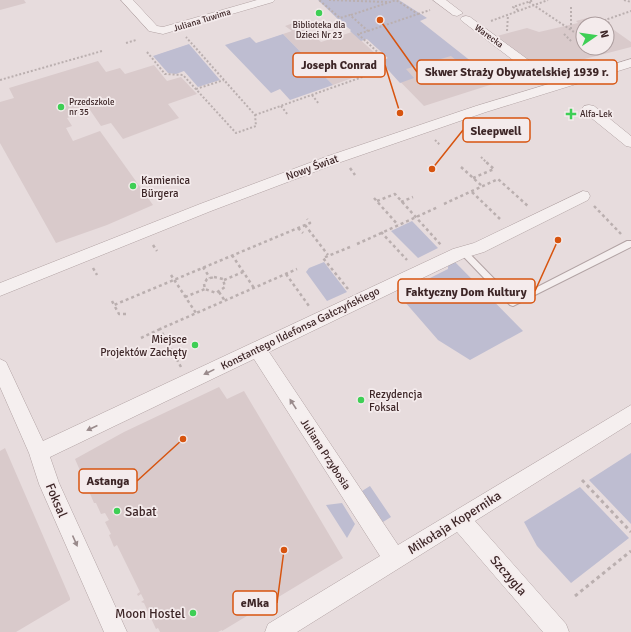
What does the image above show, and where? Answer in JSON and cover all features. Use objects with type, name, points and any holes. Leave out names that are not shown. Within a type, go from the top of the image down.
[{"type":"street","name":"Juliana Tuwima","points":[[127,0],[153,29],[158,31],[167,31],[269,0]]},
{"type":"street","name":"Warecka","points":[[439,0],[530,67]]},
{"type":"street","name":"Nowy Świat","points":[[0,290],[183,216],[351,153],[495,104],[631,63]]},
{"type":"street","points":[[589,109],[631,143]]},
{"type":"street","name":"Konstantego Ildefonsa Gałczyńskiego","points":[[39,453],[457,254],[478,248],[583,196]]},
{"type":"street","name":"Juliana Przybosia","points":[[257,349],[395,559]]},
{"type":"street","name":"Foksal","points":[[0,367],[39,453],[49,484],[116,632]]},
{"type":"street","name":"Mikołaja Kopernika","points":[[276,632],[631,413]]},
{"type":"street","name":"Szczygla","points":[[459,519],[558,632]]},
{"type":"lane","points":[[457,254],[513,303],[630,244]]},
{"type":"path","points":[[255,115],[385,69],[376,61],[384,58],[358,34],[419,14],[396,0],[340,18],[319,0]]},
{"type":"path","points":[[329,0],[388,2]]},
{"type":"path","points":[[518,10],[513,7],[534,0]]},
{"type":"path","points":[[489,22],[548,0]]},
{"type":"path","points":[[624,0],[631,2]]},
{"type":"path","points":[[520,1],[524,4]]},
{"type":"path","points":[[529,2],[574,32]]},
{"type":"path","points":[[571,7],[571,30]]},
{"type":"path","points":[[615,17],[631,11]]},
{"type":"path","points":[[350,15],[368,31]]},
{"type":"path","points":[[507,32],[508,15]]},
{"type":"path","points":[[564,34],[572,42]]},
{"type":"path","points":[[147,52],[165,74],[178,76],[183,75],[236,133],[256,126],[255,115],[186,37]]},
{"type":"path","points":[[126,43],[136,40]]},
{"type":"path","points":[[0,80],[102,51]]},
{"type":"path","points":[[196,89],[224,80]]},
{"type":"path","points":[[312,95],[320,104]]},
{"type":"path","points":[[281,106],[288,114]]},
{"type":"path","points":[[433,138],[440,145]]},
{"type":"path","points":[[473,178],[494,169],[481,157]]},
{"type":"path","points":[[461,167],[482,186]]},
{"type":"path","points":[[349,168],[355,175]]},
{"type":"path","points":[[444,204],[498,179],[541,217]]},
{"type":"path","points":[[472,192],[513,231]]},
{"type":"path","points":[[377,201],[395,194],[414,218],[457,254]]},
{"type":"path","points":[[583,196],[630,244]]},
{"type":"path","points":[[401,202],[413,197]]},
{"type":"path","points":[[374,198],[398,225]]},
{"type":"path","points":[[357,244],[438,207]]},
{"type":"path","points":[[114,305],[310,223],[307,219]]},
{"type":"path","points":[[305,225],[328,255]]},
{"type":"path","points":[[298,228],[303,233]]},
{"type":"path","points":[[381,232],[408,261]]},
{"type":"path","points":[[152,243],[157,251]]},
{"type":"path","points":[[349,290],[322,258],[350,247]]},
{"type":"path","points":[[232,255],[254,288]]},
{"type":"path","points":[[203,267],[210,278]]},
{"type":"path","points":[[93,268],[97,275]]},
{"type":"path","points":[[140,338],[297,269]]},
{"type":"path","points":[[205,289],[205,282],[210,278],[217,277],[224,280],[243,272]]},
{"type":"path","points":[[286,274],[310,308]]},
{"type":"path","points":[[171,275],[196,313]]},
{"type":"path","points":[[205,289],[210,293],[219,292],[224,287],[224,280]]},
{"type":"path","points":[[186,297],[205,289]]},
{"type":"path","points":[[219,292],[225,301]]},
{"type":"path","points":[[112,301],[119,314],[126,314]]},
{"type":"path","points":[[160,329],[182,368]]},
{"type":"path","points":[[582,480],[631,532]]},
{"type":"path","points":[[575,596],[631,551]]},
{"type":"shaded area","points":[[0,0],[24,0],[26,3],[0,10]]},
{"type":"shaded area","points":[[318,0],[399,0],[427,18],[420,21],[472,62],[458,65],[456,62],[457,61],[451,56],[406,69],[414,78],[400,83],[381,62],[388,58],[367,39],[361,41]]},
{"type":"shaded area","points":[[299,21],[321,42],[352,32],[378,56],[371,59],[380,68],[333,85],[283,34],[292,31],[285,26]]},
{"type":"shaded area","points":[[419,21],[496,83],[424,106],[381,62],[388,58],[367,39]]},
{"type":"shaded area","points":[[575,24],[575,56],[596,56],[542,70],[497,36],[527,28],[539,32]]},
{"type":"shaded area","points":[[615,31],[631,42],[631,47],[615,51]]},
{"type":"shaded area","points":[[283,34],[333,85],[290,100],[280,89],[271,93],[225,45],[250,37],[256,43]]},
{"type":"shaded area","points":[[189,44],[220,80],[198,87],[184,71],[176,74],[168,73],[153,56]]},
{"type":"shaded area","points":[[98,61],[106,72],[120,68],[125,74],[154,65],[167,81],[181,77],[197,94],[168,104],[179,118],[123,139],[111,123],[101,126],[90,110],[67,118],[72,126],[66,128],[73,141],[100,131],[153,205],[107,225],[56,243],[0,143],[0,102],[14,98],[9,88]]},
{"type":"shaded area","points":[[412,221],[438,248],[418,258],[391,231]]},
{"type":"shaded area","points":[[454,261],[523,331],[470,360],[438,340],[398,294],[448,269],[448,264]]},
{"type":"shaded area","points":[[324,262],[347,292],[327,301],[306,272],[309,268]]},
{"type":"shaded area","points":[[219,387],[227,399],[244,391],[343,558],[222,631],[160,632],[158,628],[156,629],[144,603],[141,602],[144,600],[141,594],[138,596],[137,594],[140,592],[117,545],[114,547],[109,535],[111,534],[105,522],[109,520],[105,513],[101,514],[96,503],[94,503],[75,459],[124,432]]},
{"type":"shaded area","points":[[5,448],[70,598],[70,600],[16,632],[0,632],[0,451]]},
{"type":"shaded area","points":[[631,453],[631,524],[589,480]]},
{"type":"shaded area","points":[[370,486],[391,517],[383,522],[362,491]]},
{"type":"shaded area","points":[[580,487],[629,538],[571,583],[537,546],[524,522]]},
{"type":"shaded area","points":[[342,503],[355,524],[347,538],[326,505]]},
{"type":"place","name":"Biblioteka dla Dzieci Nr 23","points":[[319,13]]},
{"type":"place","name":"Skwer Straży Obywatelskiej 1939 r.","points":[[380,20]]},
{"type":"place","name":"Przedszkole nr 35","points":[[61,107]]},
{"type":"place","name":"Joseph Conrad","points":[[400,113]]},
{"type":"place","name":"Alfa-Lek","points":[[571,114]]},
{"type":"place","name":"Sleepwell","points":[[432,169]]},
{"type":"place","name":"Kamienica Bürgera","points":[[133,186]]},
{"type":"place","name":"Faktyczny Dom Kultury","points":[[558,240]]},
{"type":"place","name":"Miejsce Projektów Zachęty","points":[[195,345]]},
{"type":"place","name":"Rezydencja Foksal","points":[[361,400]]},
{"type":"place","name":"Astanga","points":[[183,439]]},
{"type":"place","name":"Sabat","points":[[117,511]]},
{"type":"place","name":"eMka","points":[[284,550]]},
{"type":"place","name":"Moon Hostel","points":[[193,613]]}]
